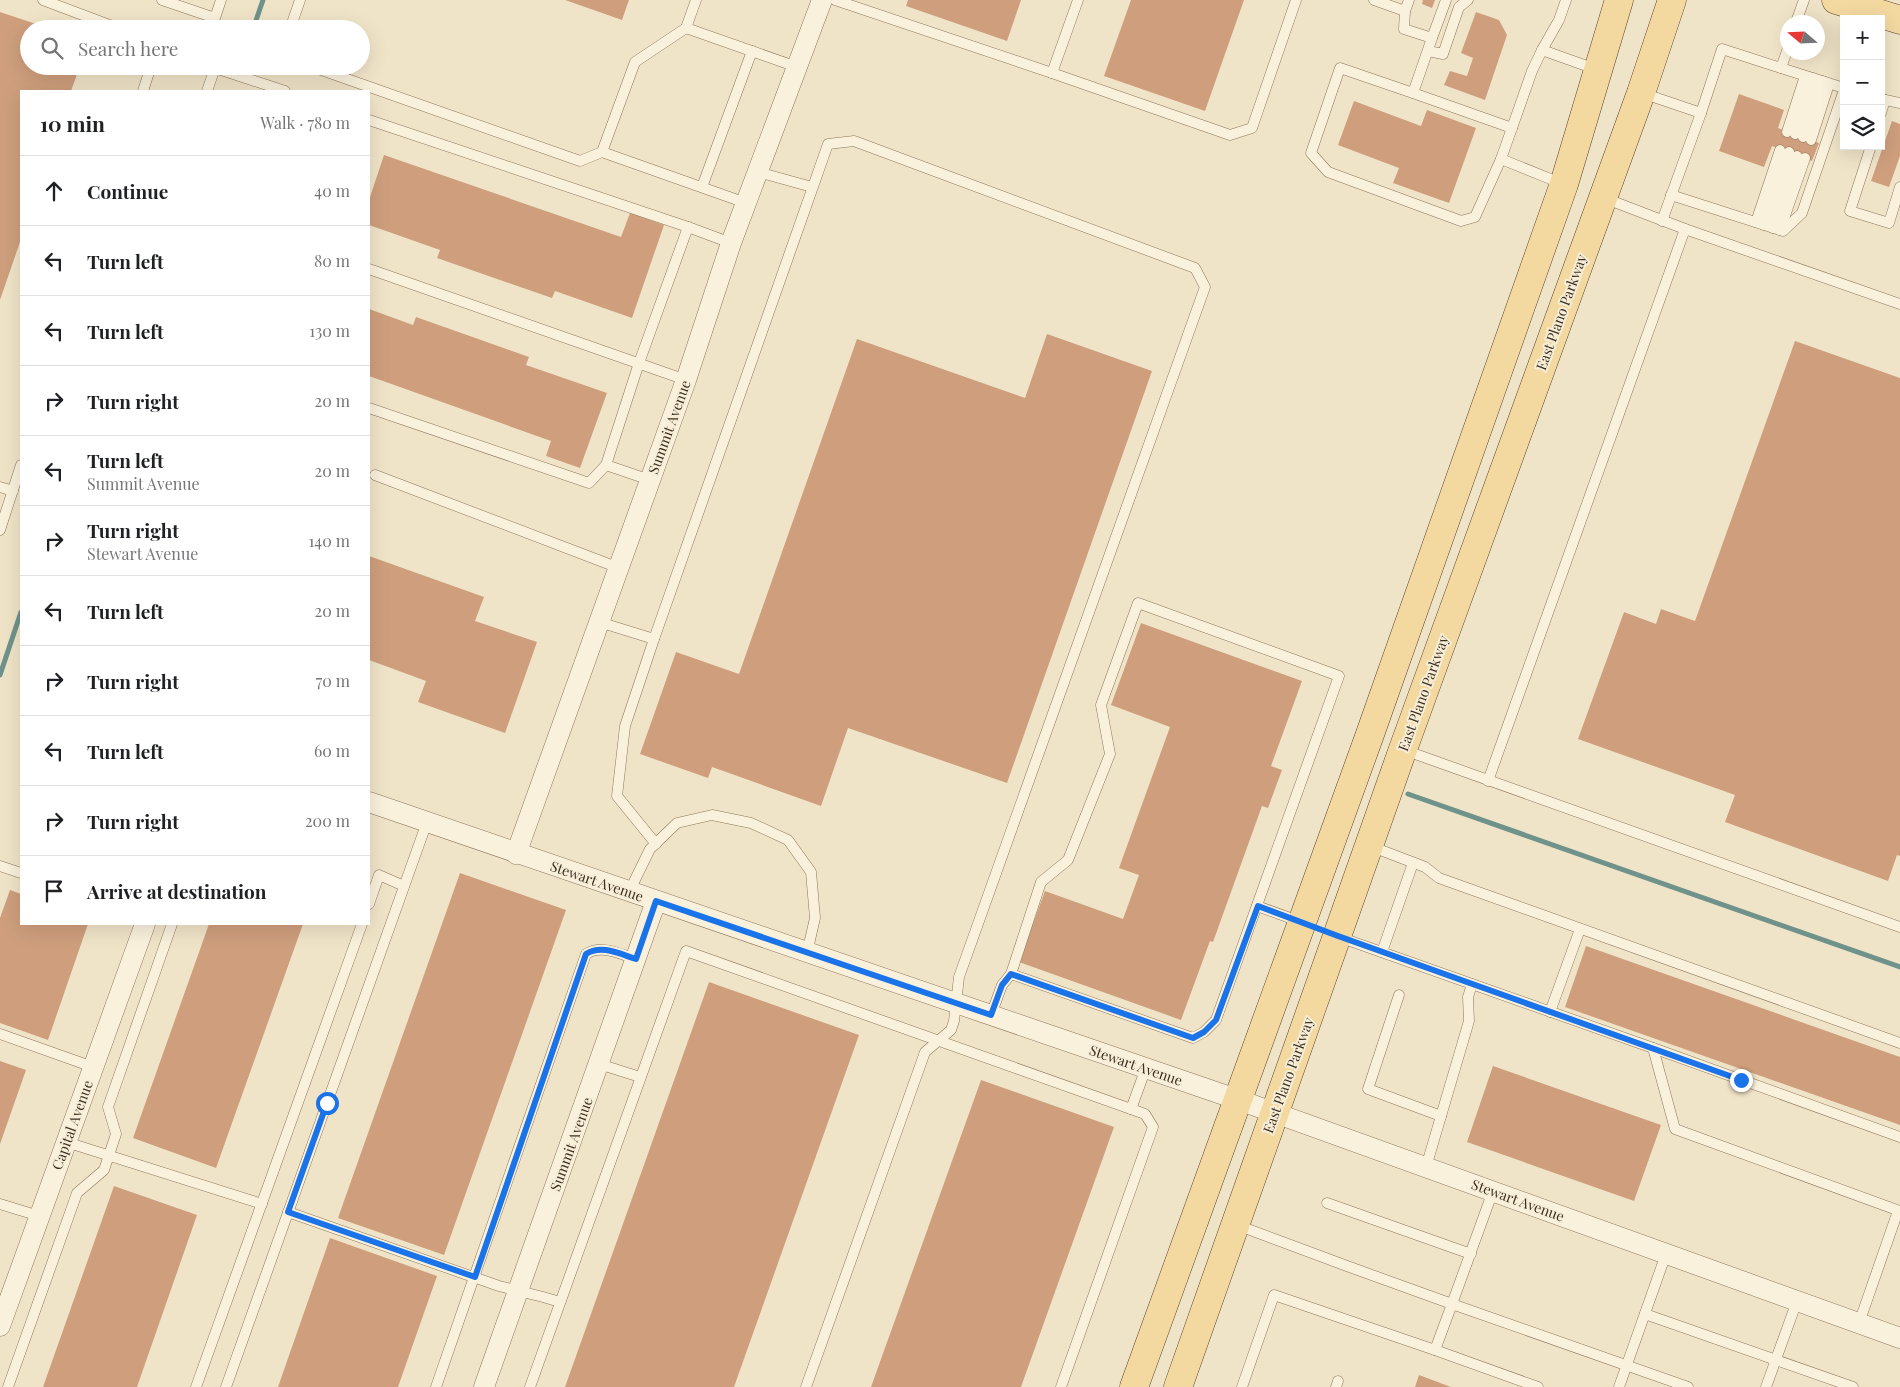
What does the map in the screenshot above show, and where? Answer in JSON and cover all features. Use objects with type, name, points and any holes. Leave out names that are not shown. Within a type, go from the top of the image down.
[{"type":"main road","points":[[1134,1387],[1369,737],[1564,184],[1598,71],[1607,33],[1619,0]]},
{"type":"main road","name":"East Plano Parkway","points":[[1178,1387],[1403,749],[1641,93],[1672,0]]},
{"type":"main road","points":[[1836,0],[1900,20]]},
{"type":"main road","points":[[1564,184],[1603,198]]},
{"type":"main road","points":[[1369,737],[1403,749]]},
{"type":"main road","points":[[1334,834],[1369,846]]},
{"type":"main road","points":[[1301,922],[1338,936]]},
{"type":"street","name":"Summit Avenue","points":[[516,854],[686,380],[731,243],[822,0]]},
{"type":"street","name":"Stewart Avenue","points":[[370,802],[516,854],[1239,1100],[1900,1338]]},
{"type":"street","name":"Summit Avenue","points":[[484,1387],[656,901]]},
{"type":"street","name":"Capital Avenue","points":[[0,1326],[145,925]]},
{"type":"lane","points":[[43,0],[96,20]]},
{"type":"lane","points":[[162,0],[215,18],[221,0]]},
{"type":"lane","points":[[293,20],[300,0]]},
{"type":"lane","points":[[602,152],[635,62],[686,28],[696,0]]},
{"type":"lane","points":[[835,0],[1230,134],[1252,128],[1296,0]]},
{"type":"lane","points":[[868,11],[872,0]]},
{"type":"lane","points":[[1052,73],[1078,0]]},
{"type":"lane","points":[[1374,0],[1405,11]]},
{"type":"lane","points":[[1408,0],[1404,29],[1432,38]]},
{"type":"lane","points":[[1413,94],[1446,0]]},
{"type":"lane","points":[[1428,51],[1443,54],[1459,7],[1468,0]]},
{"type":"lane","points":[[1512,128],[1340,68],[1311,153],[1328,172],[1461,220],[1475,217],[1501,159],[1512,128],[1532,71],[1559,20],[1566,0]]},
{"type":"lane","points":[[1799,15],[1804,0]]},
{"type":"lane","points":[[686,28],[797,66]]},
{"type":"lane","points":[[1662,221],[1722,49],[1840,88]]},
{"type":"lane","points":[[1542,50],[1598,71]]},
{"type":"lane","points":[[702,187],[752,51]]},
{"type":"lane","points":[[1781,68],[1784,60]]},
{"type":"lane","points":[[143,90],[148,75]]},
{"type":"lane","points":[[207,90],[213,75]]},
{"type":"lane","points":[[236,75],[281,90]]},
{"type":"lane","points":[[336,75],[580,161],[602,152],[746,203]]},
{"type":"lane","points":[[1817,80],[1799,136],[1817,80]]},
{"type":"lane","points":[[1641,93],[1701,113]]},
{"type":"lane","points":[[1885,99],[1900,103]]},
{"type":"lane","points":[[1671,195],[1783,231],[1802,213],[1840,101]]},
{"type":"lane","points":[[370,121],[731,243]]},
{"type":"lane","points":[[656,844],[618,796],[625,726],[654,638],[828,144],[854,141],[1195,268],[1205,287],[959,977],[954,1021],[951,1030],[925,1052],[806,1387]]},
{"type":"lane","points":[[1870,150],[1850,211],[1889,222],[1900,188]]},
{"type":"lane","points":[[1768,226],[1793,154],[1768,226]]},
{"type":"lane","points":[[1501,159],[1564,184]]},
{"type":"lane","points":[[758,172],[812,187]]},
{"type":"lane","points":[[1603,198],[1662,221],[1900,304]]},
{"type":"lane","points":[[370,408],[589,483],[606,465],[639,363],[688,227]]},
{"type":"lane","points":[[1488,781],[1685,229]]},
{"type":"lane","points":[[370,268],[686,380]]},
{"type":"lane","points":[[606,465],[650,480]]},
{"type":"lane","points":[[0,530],[20,468]]},
{"type":"lane","points":[[375,475],[619,568]]},
{"type":"lane","points":[[0,487],[13,491]]},
{"type":"lane","points":[[991,1015],[1002,985],[1011,974],[1041,882],[1068,860],[1110,754],[1102,704],[1138,603],[1340,676],[1216,1020],[1204,1032],[1193,1038],[1011,974]]},
{"type":"lane","points":[[599,622],[654,638]]},
{"type":"lane","points":[[1403,749],[1900,927]]},
{"type":"lane","points":[[629,892],[650,849],[677,823],[712,815],[751,823],[788,840],[811,872],[815,918],[807,952]]},
{"type":"lane","points":[[226,1387],[427,822]]},
{"type":"lane","points":[[1369,846],[1425,867],[1439,878],[1900,1043]]},
{"type":"lane","points":[[1382,952],[1413,863]]},
{"type":"lane","points":[[0,866],[20,874]]},
{"type":"lane","points":[[370,901],[379,875],[404,886]]},
{"type":"lane","points":[[1258,906],[1301,922]]},
{"type":"lane","points":[[8,1387],[77,1193],[104,1170],[109,1156],[116,1134],[108,1107],[172,925]]},
{"type":"lane","points":[[196,1387],[362,925]]},
{"type":"lane","points":[[1550,1012],[1580,928]]},
{"type":"lane","points":[[1338,936],[1900,1137]]},
{"type":"lane","points":[[436,1387],[586,954],[592,950],[602,949],[636,959]]},
{"type":"lane","points":[[530,1387],[686,951],[1145,1114],[1153,1127],[1061,1387]]},
{"type":"lane","points":[[1426,1167],[1469,1021],[1468,997],[1472,984]]},
{"type":"lane","points":[[1399,995],[1368,1089],[1441,1116]]},
{"type":"lane","points":[[0,1034],[93,1067]]},
{"type":"lane","points":[[1653,1048],[1675,1129],[1899,1211],[1859,1323]]},
{"type":"lane","points":[[599,1064],[640,1077]]},
{"type":"lane","points":[[1131,1108],[1146,1068]]},
{"type":"lane","points":[[66,1142],[262,1204]]},
{"type":"lane","points":[[1435,1350],[1493,1192]]},
{"type":"lane","points":[[1327,1203],[1471,1254]]},
{"type":"lane","points":[[0,1204],[39,1216]]},
{"type":"lane","points":[[288,1212],[499,1286],[560,1302]]},
{"type":"lane","points":[[1236,1225],[1688,1387]]},
{"type":"lane","points":[[1619,1387],[1666,1254]]},
{"type":"lane","points":[[1242,1387],[1274,1296],[1538,1387]]},
{"type":"lane","points":[[1766,1387],[1797,1301]]},
{"type":"lane","points":[[1645,1314],[1853,1387]]},
{"type":"building","points":[[565,0],[629,0],[622,20]]},
{"type":"building","points":[[908,0],[1021,0],[1007,41],[906,6]]},
{"type":"building","points":[[1131,0],[1244,0],[1205,111],[1104,76]]},
{"type":"building","points":[[1423,0],[1435,0],[1432,8],[1422,4]]},
{"type":"building","points":[[0,12],[24,20],[20,20],[20,75],[77,75],[71,90],[20,90],[20,242],[0,300]]},
{"type":"building","points":[[1476,12],[1499,20],[1507,35],[1485,100],[1444,85],[1450,71],[1467,76],[1473,58],[1461,53]]},
{"type":"building","points":[[1739,94],[1784,110],[1778,128],[1819,143],[1812,161],[1772,146],[1764,167],[1719,151]]},
{"type":"building","points":[[1354,101],[1421,126],[1427,110],[1476,128],[1449,203],[1393,183],[1399,168],[1338,145]]},
{"type":"building","points":[[1892,121],[1900,124],[1900,156],[1889,187],[1871,181],[1882,150],[1885,150],[1885,141]]},
{"type":"building","points":[[384,155],[621,237],[630,213],[664,225],[632,318],[555,291],[552,298],[437,258],[440,250],[370,225],[370,197]]},
{"type":"building","points":[[370,309],[413,325],[416,317],[529,357],[526,365],[607,393],[580,468],[546,456],[551,441],[370,376]]},
{"type":"building","points":[[1047,334],[1152,371],[1007,783],[848,728],[821,806],[712,767],[708,778],[640,754],[676,652],[739,674],[857,339],[1025,398]]},
{"type":"building","points":[[1795,341],[1900,378],[1900,856],[1897,855],[1888,881],[1725,822],[1735,795],[1578,739],[1624,612],[1656,624],[1661,609],[1695,621]]},
{"type":"building","points":[[370,556],[484,597],[475,621],[537,642],[505,733],[418,702],[426,681],[370,660]]},
{"type":"building","points":[[1141,623],[1302,681],[1271,766],[1282,770],[1268,808],[1262,806],[1213,942],[1210,941],[1181,1020],[1019,962],[1045,891],[1123,919],[1139,875],[1119,868],[1170,727],[1111,705]]},
{"type":"building","points":[[460,873],[566,910],[444,1255],[338,1218]]},
{"type":"building","points":[[10,890],[20,894],[20,925],[88,925],[48,1040],[0,1023],[0,918]]},
{"type":"building","points":[[209,925],[303,925],[216,1168],[133,1138]]},
{"type":"building","points":[[1586,946],[1900,1057],[1900,1125],[1565,1007]]},
{"type":"building","points":[[709,982],[859,1035],[734,1387],[565,1387]]},
{"type":"building","points":[[0,1061],[26,1070],[0,1144]]},
{"type":"building","points":[[1493,1066],[1661,1125],[1634,1201],[1467,1142]]},
{"type":"building","points":[[981,1080],[1114,1127],[1021,1387],[871,1387]]},
{"type":"building","points":[[114,1186],[197,1215],[137,1387],[43,1387]]},
{"type":"building","points":[[330,1238],[437,1276],[398,1387],[278,1387]]},
{"type":"building","points":[[1419,1375],[1451,1387],[1415,1387]]},
{"type":"waterway","points":[[256,20],[263,0]]},
{"type":"waterway","points":[[0,675],[20,615]]},
{"type":"waterway","points":[[1408,794],[1900,967]]},
{"type":"route","points":[[327,1103],[288,1212],[475,1277],[586,954],[592,950],[602,949],[636,959],[656,901],[991,1015],[1002,985],[1011,974],[1193,1038],[1204,1032],[1216,1020],[1258,906],[1741,1080]]}]
